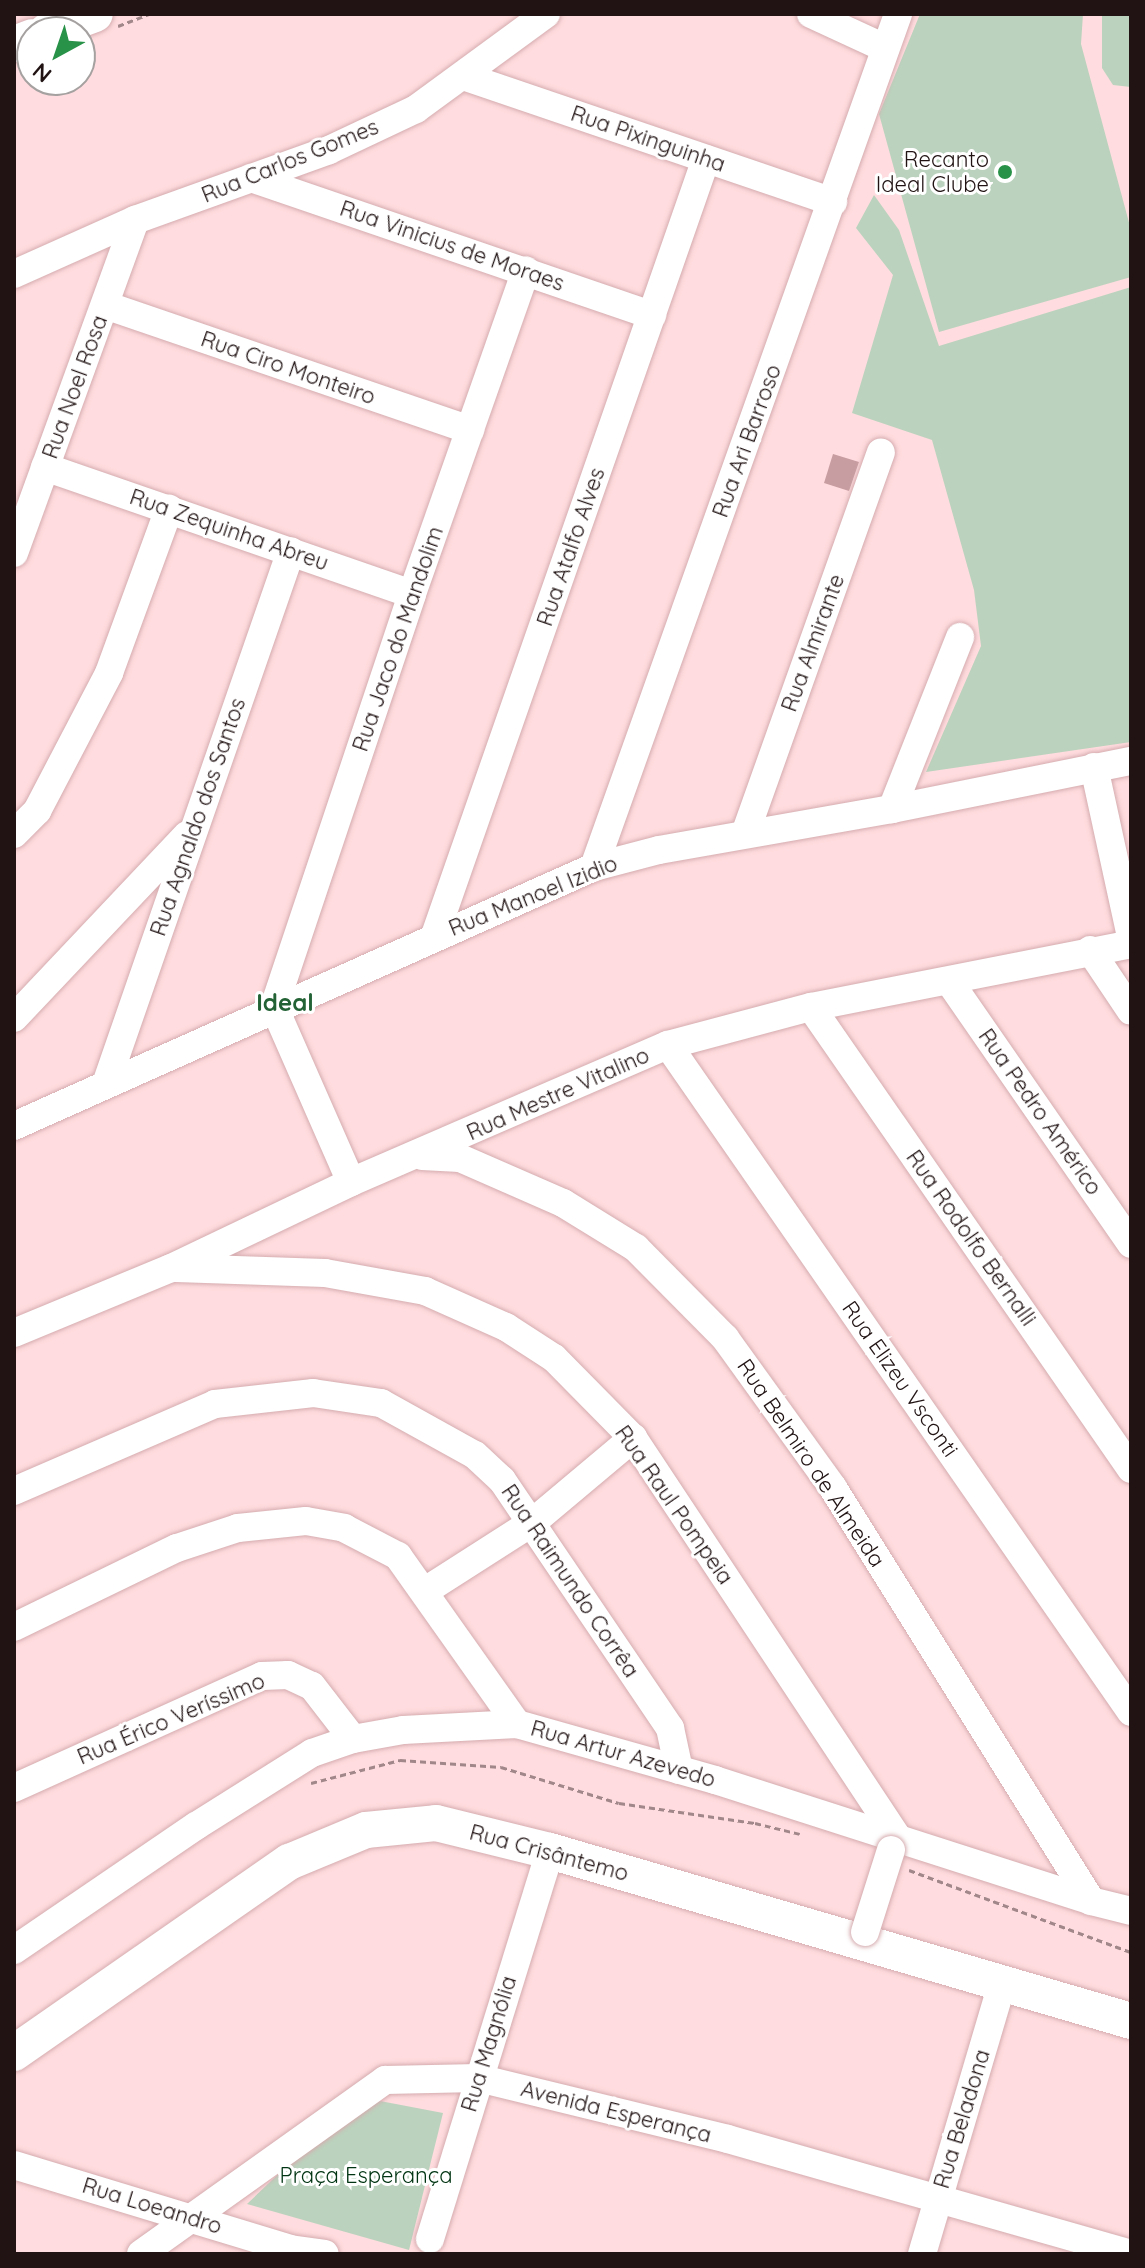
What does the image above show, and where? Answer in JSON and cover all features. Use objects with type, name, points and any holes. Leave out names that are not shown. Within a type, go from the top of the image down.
[{"type":"main road","name":"Rua Crisântemo","points":[[14,2053],[289,1862],[366,1830],[436,1823],[550,1851],[863,1938],[1002,1984],[1131,2021]]},
{"type":"street","name":"Rua Carlos Gomes","points":[[14,274],[135,220],[329,150],[416,109],[546,14]]},
{"type":"street","points":[[811,14],[885,48]]},
{"type":"street","name":"Rua Ari Barroso","points":[[594,867],[898,14]]},
{"type":"street","name":"Rua Pixinguinha","points":[[463,76],[833,202]]},
{"type":"street","name":"Rua Atalfo Alves","points":[[435,935],[706,159]]},
{"type":"street","name":"Rua Vinicius de Moraes","points":[[251,178],[652,315]]},
{"type":"street","name":"Rua Noel Rosa","points":[[14,553],[135,220]]},
{"type":"street","name":"Rua Jaco do Mandolim","points":[[274,1007],[412,594],[526,271]]},
{"type":"street","name":"Rua Ciro Monteiro","points":[[105,305],[470,430]]},
{"type":"street","name":"Rua Almirante","points":[[745,834],[881,452]]},
{"type":"street","name":"Rua Zequinha Abreu","points":[[45,467],[412,594]]},
{"type":"street","points":[[14,834],[37,811],[109,673],[169,509]]},
{"type":"street","name":"Rua Agnaldo dos Santos","points":[[106,1084],[291,551]]},
{"type":"street","points":[[892,809],[960,637]]},
{"type":"street","name":"Rua Manoel Izidio","points":[[14,1126],[435,935],[594,867],[659,850],[892,809],[1131,761]]},
{"type":"street","points":[[1094,767],[1131,936]]},
{"type":"street","points":[[14,1018],[194,828]]},
{"type":"street","name":"Rua Mestre Vitalino","points":[[14,1333],[171,1268],[351,1182],[668,1045],[811,1007],[1131,944]]},
{"type":"street","points":[[1090,950],[1131,1011]]},
{"type":"street","name":"Rua Pedro Américo","points":[[949,981],[1131,1244]]},
{"type":"street","points":[[274,1007],[351,1182]]},
{"type":"street","name":"Rua Rodolfo Bernalli","points":[[811,1007],[1131,1469]]},
{"type":"street","name":"Rua Elizeu Vsconti","points":[[668,1045],[1131,1712]]},
{"type":"street","name":"Rua Belmiro de Almeida","points":[[416,1156],[460,1158],[563,1203],[636,1248],[725,1338],[833,1488],[1091,1901]]},
{"type":"street","name":"Rua Raul Pompeia","points":[[171,1268],[325,1273],[425,1291],[506,1327],[554,1358],[633,1438],[894,1843]]},
{"type":"street","name":"Rua Raimundo Corrêa","points":[[14,1491],[215,1404],[313,1393],[381,1403],[438,1431],[475,1455],[493,1472],[533,1522],[670,1728],[679,1770]]},
{"type":"street","points":[[425,1591],[533,1522],[633,1438]]},
{"type":"street","points":[[14,1627],[177,1548],[238,1528],[306,1521],[344,1528],[398,1556],[517,1724]]},
{"type":"street","name":"Rua Érico Veríssimo","points":[[14,1788],[262,1676],[288,1675],[312,1686],[353,1739]]},
{"type":"street","name":"Rua Artur Azevedo","points":[[14,1950],[299,1761],[353,1739],[403,1730],[517,1724],[679,1770],[894,1843],[1131,1911]]},
{"type":"street","points":[[863,1938],[894,1843]]},
{"type":"street","name":"Rua Magnólia","points":[[430,2239],[550,1851]]},
{"type":"street","name":"Rua Beladona","points":[[922,2254],[1002,1984]]},
{"type":"street","name":"Avenida Esperança","points":[[141,2254],[195,2219],[385,2080],[478,2078],[728,2139],[1131,2254]]},
{"type":"street","name":"Rua Loeandro","points":[[14,2165],[294,2251],[325,2254]]},
{"type":"green space","name":"Recanto Ideal Clube","points":[[920,14],[1083,14],[1081,44],[1131,230],[1131,277],[939,332],[879,114]]},
{"type":"green space","points":[[1102,14],[1131,14],[1131,87],[1113,85],[1102,68]]},
{"type":"green space","points":[[874,195],[899,230],[939,346],[1131,287],[1131,742],[926,772],[981,646],[974,590],[932,440],[852,413],[893,275],[856,228]]},
{"type":"green space","name":"Praça Esperança","points":[[380,2101],[443,2113],[409,2250],[247,2204],[319,2135]]},
{"type":"building","points":[[833,454],[859,462],[849,491],[824,483]]},
{"type":"place","name":"Recanto Ideal Clube","points":[[1005,172]]},
{"type":"district","name":"Ideal","points":[[285,1003]]}]
